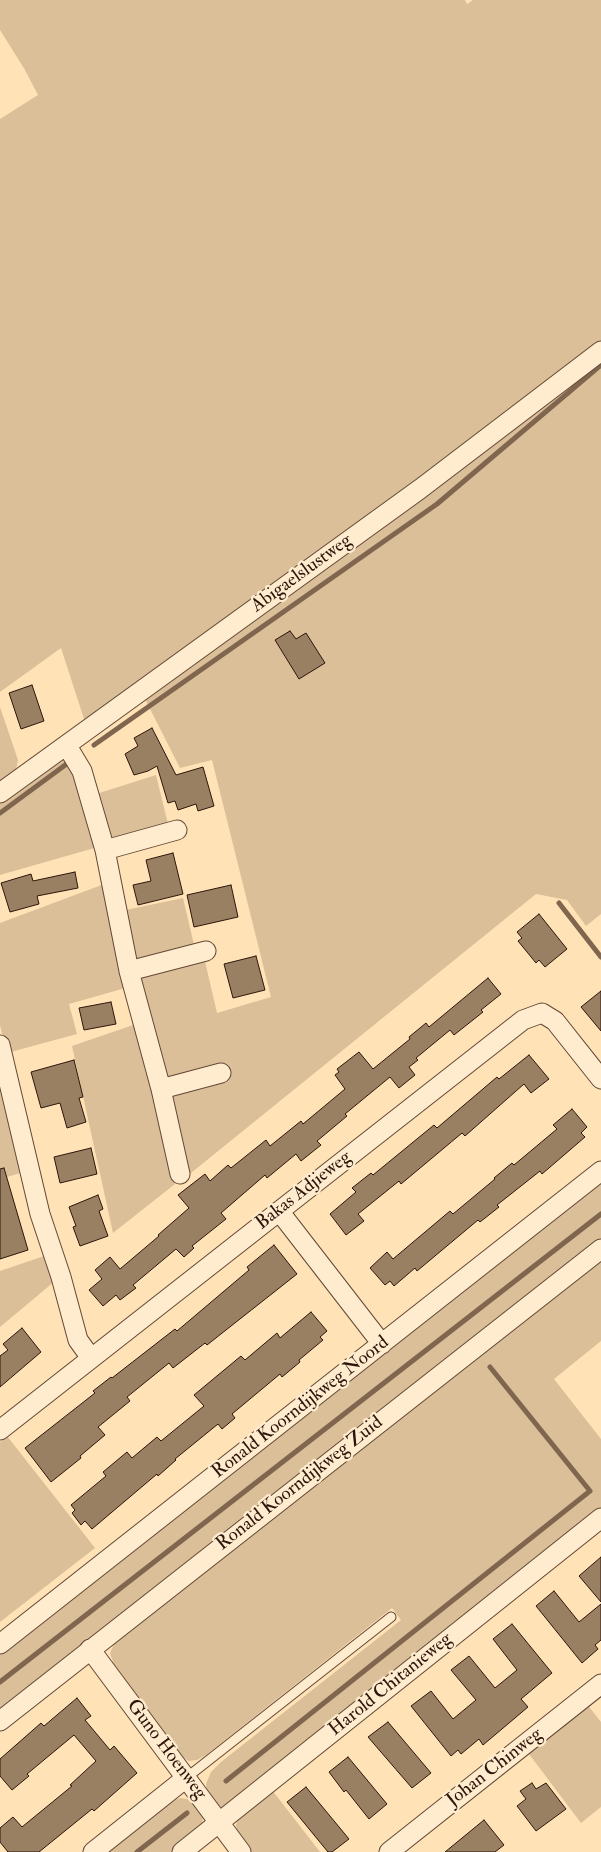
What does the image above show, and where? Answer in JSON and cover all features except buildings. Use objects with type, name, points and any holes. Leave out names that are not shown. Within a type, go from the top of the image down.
[{"type":"street","name":"Abigaelslustweg","points":[[0,793],[420,489],[601,351]]},
{"type":"street","points":[[67,746],[82,770],[105,850],[129,971],[161,1089],[180,1174]]},
{"type":"street","points":[[105,850],[177,830]]},
{"type":"street","points":[[129,971],[206,951]]},
{"type":"street","name":"Bakas Adjieweg","points":[[0,1430],[523,1020],[542,1013],[555,1021],[601,1079]]},
{"type":"street","points":[[0,1045],[40,1214],[61,1277],[78,1340],[91,1358]]},
{"type":"street","points":[[161,1089],[221,1074]]},
{"type":"street","name":"Ronald Koorndijkweg Noord","points":[[0,1644],[601,1172]]},
{"type":"street","points":[[279,1211],[382,1344]]},
{"type":"street","name":"Ronald Koorndijkweg Zuid","points":[[0,1721],[601,1249]]},
{"type":"street","name":"Harold Chitanieweg","points":[[182,1852],[601,1518]]},
{"type":"street","name":"Guno Hoenweg","points":[[90,1649],[241,1852]]},
{"type":"street","name":"Johan Chinweg","points":[[389,1852],[601,1684]]},
{"type":"street","points":[[93,1852],[186,1778]]},
{"type":"lane","points":[[186,1778],[392,1617]]},
{"type":"shaded area","points":[[0,0],[465,0],[467,4],[473,0],[601,0],[601,344],[423,478],[85,722],[61,648],[0,692],[0,119],[38,95],[0,30]]},
{"type":"shaded area","points":[[601,357],[601,914],[586,926],[567,900],[536,894],[186,1177],[167,1093],[230,1075],[230,1067],[165,1082],[135,975],[204,957],[217,1013],[271,997],[212,760],[180,768],[143,695]]},
{"type":"shaded area","points":[[0,707],[18,760],[16,770],[0,784]]},
{"type":"shaded area","points":[[62,756],[75,774],[98,847],[0,875],[0,802]]},
{"type":"shaded area","points":[[156,775],[169,828],[108,842],[93,795]]},
{"type":"shaded area","points":[[107,883],[129,987],[69,1004],[77,1034],[7,1053],[0,1025],[0,923]]},
{"type":"shaded area","points":[[183,898],[195,949],[132,966],[121,911]]},
{"type":"shaded area","points":[[139,1023],[157,1089],[175,1184],[113,1233],[72,1046]]},
{"type":"shaded area","points":[[0,1082],[24,1172],[0,1179]]},
{"type":"shaded area","points":[[601,1180],[601,1240],[0,1712],[0,1654]]},
{"type":"shaded area","points":[[47,1255],[55,1281],[0,1327],[0,1271]]},
{"type":"shaded area","points":[[601,1260],[601,1341],[554,1379],[601,1439],[601,1513],[232,1805],[221,1807],[213,1801],[207,1792],[206,1784],[211,1772],[221,1762],[401,1620],[392,1608],[206,1755],[197,1760],[189,1761],[180,1756],[114,1665],[110,1653],[114,1644],[122,1635]]},
{"type":"shaded area","points":[[7,1436],[95,1548],[0,1622],[0,1442]]},
{"type":"shaded area","points":[[586,1703],[601,1722],[601,1807],[581,1823],[526,1750]]},
{"type":"shaded area","points":[[272,1790],[320,1852],[251,1852],[237,1833],[236,1825],[238,1818]]},
{"type":"shaded area","points":[[180,1798],[192,1800],[203,1816],[202,1826],[174,1852],[105,1852],[167,1803]]},
{"type":"waterway","points":[[94,745],[437,504],[601,365]]},
{"type":"waterway","points":[[0,813],[72,760]]},
{"type":"waterway","points":[[559,903],[601,957]]},
{"type":"waterway","points":[[0,1682],[601,1214]]},
{"type":"waterway","points":[[226,1781],[590,1491],[490,1367]]},
{"type":"waterway","points":[[137,1852],[187,1813]]}]
